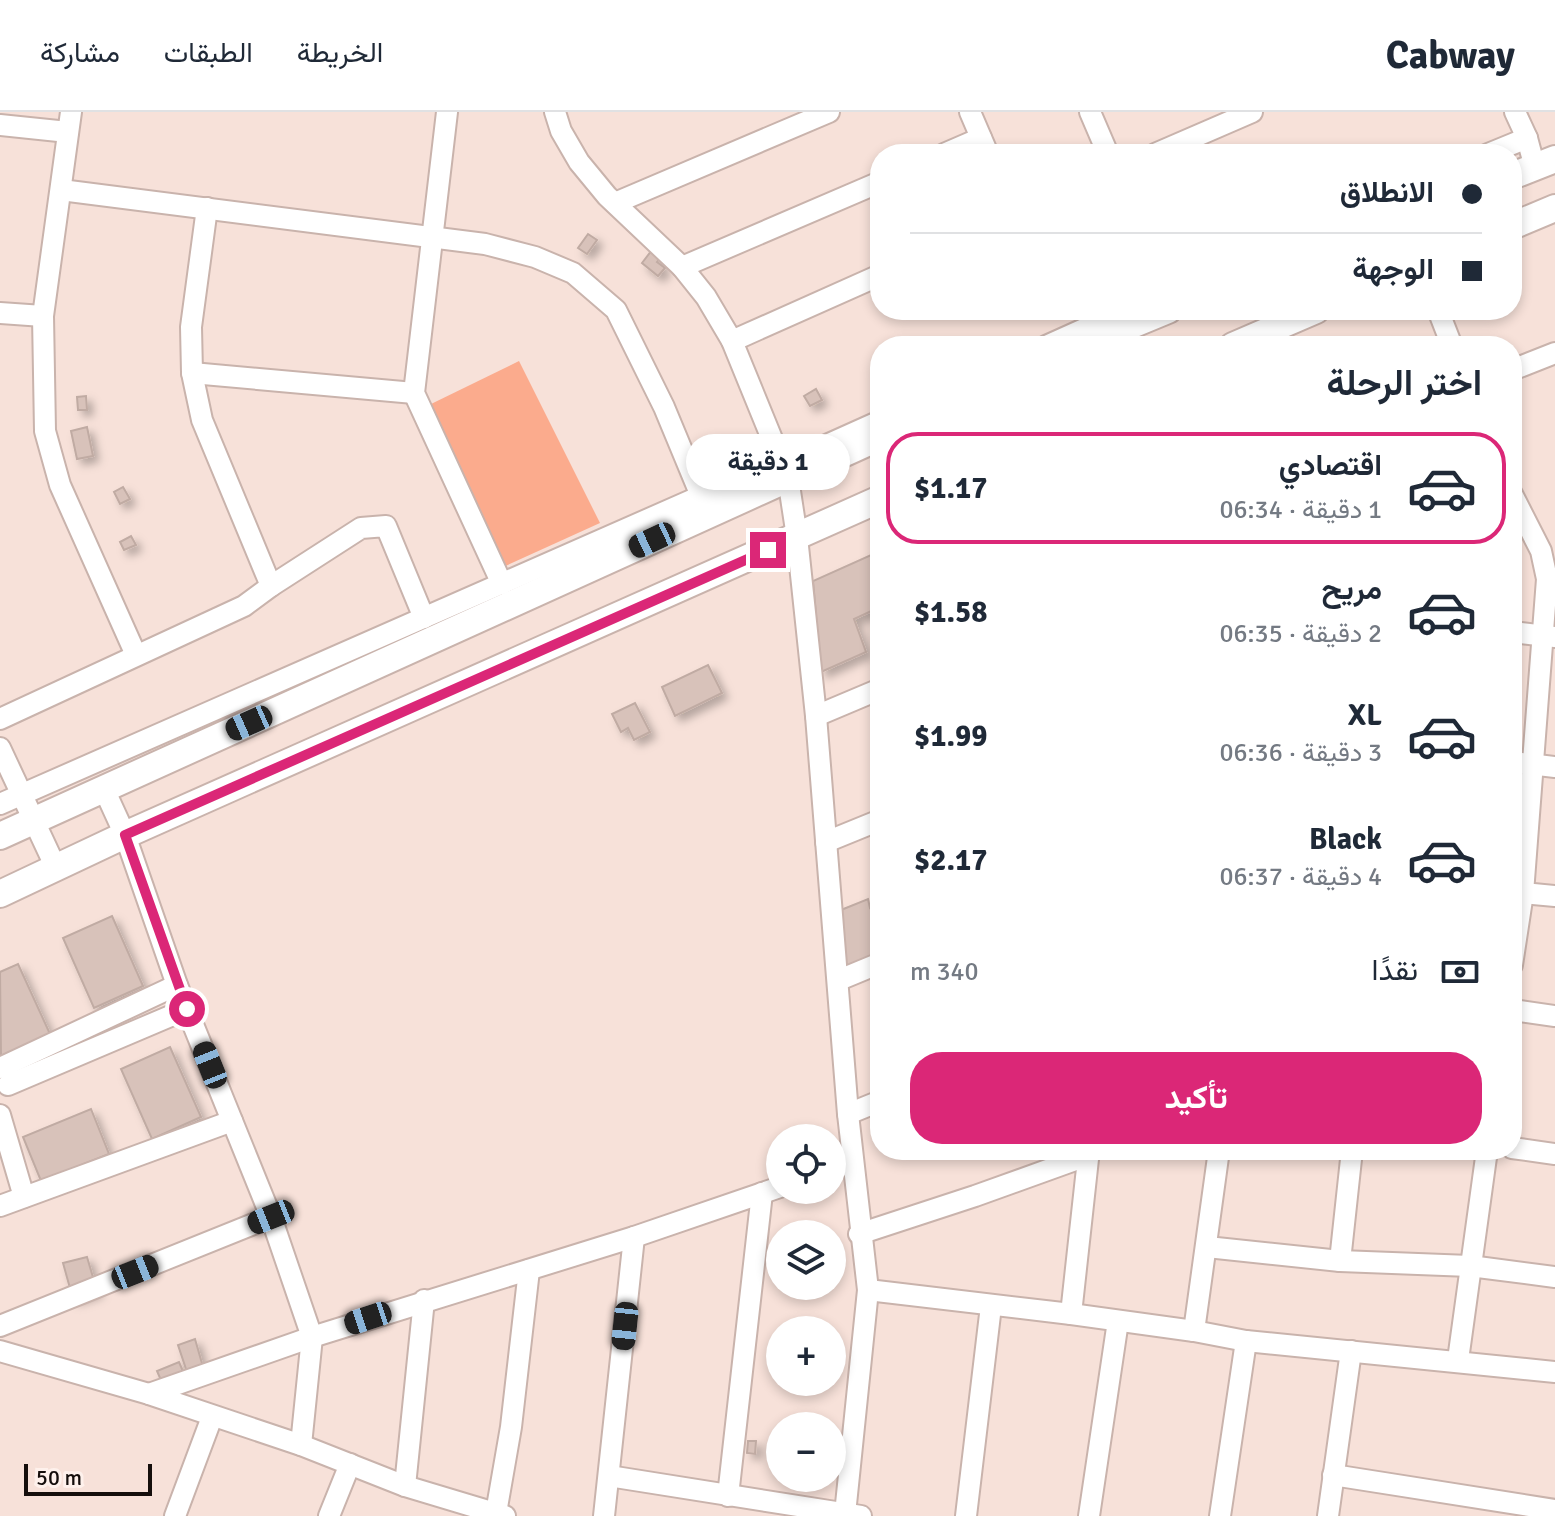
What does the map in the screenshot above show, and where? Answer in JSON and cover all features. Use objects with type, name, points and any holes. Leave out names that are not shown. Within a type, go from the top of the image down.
[{"type":"main road","points":[[1522,222],[1554,210]]},
{"type":"main road","points":[[1105,336],[1144,320]]},
{"type":"main road","points":[[1256,336],[1293,320]]},
{"type":"main road","points":[[0,836],[785,472],[870,441]]},
{"type":"main road","points":[[0,894],[125,835],[870,504]]},
{"type":"street","points":[[447,112],[414,393],[502,584]]},
{"type":"street","points":[[615,203],[829,112]]},
{"type":"street","points":[[970,112],[983,144]]},
{"type":"street","points":[[1090,112],[1104,144]]},
{"type":"street","points":[[1172,144],[1214,120],[1252,112]]},
{"type":"street","points":[[1515,112],[1527,138],[1534,168]]},
{"type":"street","points":[[560,114],[579,162],[615,203],[682,267],[706,297],[732,341],[785,472],[797,537],[816,716],[848,1114],[859,1234],[868,1290],[853,1515],[609,1476]]},
{"type":"street","points":[[0,125],[69,122],[43,316],[45,431],[60,485],[136,655]]},
{"type":"street","points":[[1512,144],[1527,138]]},
{"type":"street","points":[[682,267],[870,186]]},
{"type":"street","points":[[61,190],[485,244],[535,257],[573,273],[616,310],[664,407],[701,496]]},
{"type":"street","points":[[207,208],[191,327],[192,373],[202,420],[271,586]]},
{"type":"street","points":[[732,341],[870,279]]},
{"type":"street","points":[[0,313],[43,316]]},
{"type":"street","points":[[1068,336],[1104,320]]},
{"type":"street","points":[[1522,366],[1555,353]]},
{"type":"street","points":[[192,373],[414,393]]},
{"type":"street","points":[[0,804],[701,496],[785,472],[870,426]]},
{"type":"street","points":[[1522,509],[1548,548],[1550,636],[1545,766],[1522,900]]},
{"type":"street","points":[[0,719],[244,606],[361,528],[386,526],[424,618]]},
{"type":"street","points":[[1522,633],[1550,636]]},
{"type":"street","points":[[816,716],[870,693]]},
{"type":"street","points":[[0,748],[56,868]]},
{"type":"street","points":[[1522,763],[1545,766]]},
{"type":"street","points":[[104,789],[125,835],[177,985],[271,1217],[312,1337],[301,1445]]},
{"type":"street","points":[[826,842],[870,824]]},
{"type":"street","points":[[1523,893],[1555,896]]},
{"type":"street","points":[[839,980],[870,967]]},
{"type":"street","points":[[2,1081],[177,985]]},
{"type":"street","points":[[2,1081],[187,1009]]},
{"type":"street","points":[[1522,1011],[1555,1016]]},
{"type":"street","points":[[848,1114],[870,1105]]},
{"type":"street","points":[[0,1115],[24,1197]]},
{"type":"street","points":[[0,1206],[232,1121]]},
{"type":"street","points":[[1522,1149],[1555,1154]]},
{"type":"street","points":[[859,1234],[975,1196],[1068,1160]]},
{"type":"street","points":[[1071,1314],[1088,1160]]},
{"type":"street","points":[[1194,1331],[1218,1160]]},
{"type":"street","points":[[1340,1261],[1351,1160]]},
{"type":"street","points":[[1458,1360],[1486,1160]]},
{"type":"street","points":[[846,1164],[853,1162]]},
{"type":"street","points":[[149,1394],[424,1300],[634,1237],[766,1192]]},
{"type":"street","points":[[728,1496],[769,1204]]},
{"type":"street","points":[[0,1326],[271,1217]]},
{"type":"street","points":[[604,1516],[634,1237]]},
{"type":"street","points":[[1207,1247],[1340,1261],[1470,1266],[1555,1277]]},
{"type":"street","points":[[0,1351],[149,1394],[488,1513],[511,1427],[529,1270]]},
{"type":"street","points":[[868,1290],[1071,1314],[1246,1341],[1555,1372]]},
{"type":"street","points":[[405,1486],[424,1300]]},
{"type":"street","points":[[966,1516],[991,1306]]},
{"type":"street","points":[[1089,1516],[1118,1321]]},
{"type":"street","points":[[1220,1516],[1246,1341]]},
{"type":"street","points":[[1328,1516],[1351,1351]]},
{"type":"street","points":[[175,1516],[212,1417]]},
{"type":"street","points":[[329,1516],[350,1464]]},
{"type":"street","points":[[1333,1475],[1457,1506],[1555,1510]]},
{"type":"shaded area","points":[[519,361],[600,523],[501,568],[429,405]]},
{"type":"building","points":[[588,234],[597,240],[587,254],[578,248]]},
{"type":"building","points":[[652,250],[661,257],[657,262],[665,268],[658,276],[642,263]]},
{"type":"building","points":[[816,389],[822,400],[810,406],[804,396]]},
{"type":"building","points":[[86,396],[87,410],[78,410],[77,397]]},
{"type":"building","points":[[87,427],[93,456],[77,459],[71,431]]},
{"type":"building","points":[[123,487],[130,499],[120,504],[114,492]]},
{"type":"building","points":[[131,536],[136,545],[124,550],[120,542]]},
{"type":"building","points":[[870,555],[870,612],[854,619],[866,652],[821,672],[813,581]]},
{"type":"building","points":[[708,665],[722,693],[675,716],[662,687]]},
{"type":"building","points":[[635,703],[650,732],[634,740],[628,728],[621,732],[612,714]]},
{"type":"building","points":[[868,899],[870,963],[851,971],[844,959],[841,910]]},
{"type":"building","points":[[112,916],[143,986],[94,1008],[63,938]]},
{"type":"building","points":[[18,964],[50,1034],[1,1056],[0,972]]},
{"type":"building","points":[[170,1047],[201,1117],[152,1139],[121,1069]]},
{"type":"building","points":[[91,1109],[109,1154],[41,1181],[23,1137]]},
{"type":"building","points":[[87,1257],[97,1291],[73,1299],[63,1263]]},
{"type":"building","points":[[195,1339],[203,1367],[187,1372],[178,1345]]},
{"type":"building","points":[[179,1362],[185,1376],[163,1385],[157,1371]]},
{"type":"building","points":[[748,1441],[756,1441],[755,1454],[747,1453]]},
{"type":"route","points":[[187,1009],[125,835],[768,550]]}]
